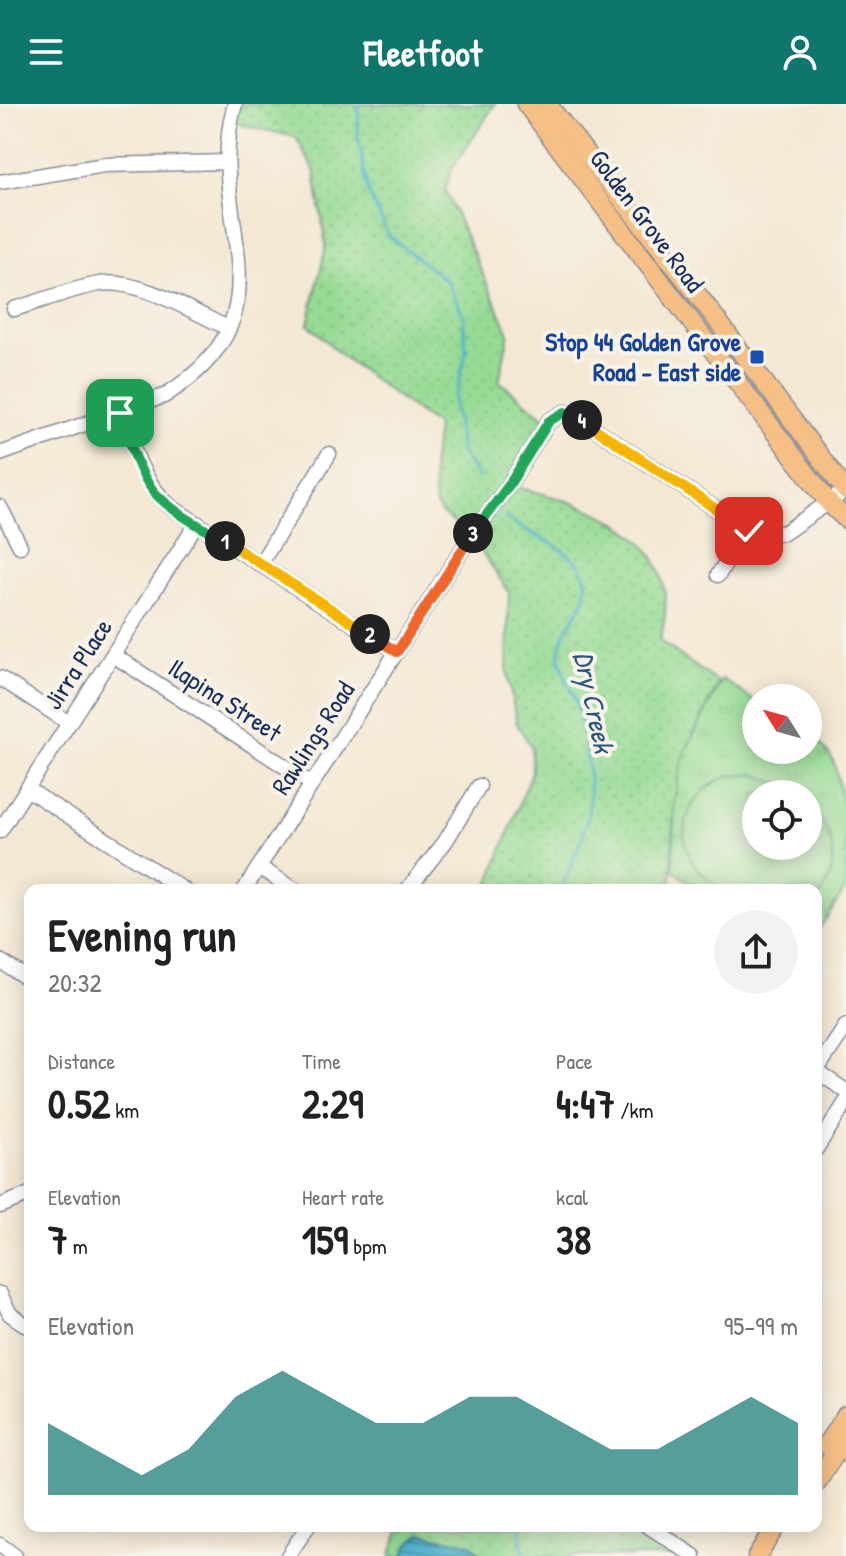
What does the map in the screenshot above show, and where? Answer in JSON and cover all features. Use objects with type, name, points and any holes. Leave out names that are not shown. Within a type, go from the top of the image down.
[{"type":"main road","name":"Golden Grove Road","points":[[526,104],[829,503],[846,519]]},
{"type":"main road","name":"Golden Grove Road","points":[[547,104],[707,307],[846,491]]},
{"type":"main road","points":[[822,1452],[846,1415]]},
{"type":"main road","points":[[822,1474],[846,1437]]},
{"type":"main road","points":[[757,1556],[772,1532]]},
{"type":"main road","points":[[770,1556],[784,1532]]},
{"type":"street","points":[[0,454],[164,396],[184,384],[212,355],[228,328],[239,293],[241,270],[226,162],[235,104]]},
{"type":"street","points":[[0,182],[105,165],[226,162]]},
{"type":"street","points":[[14,309],[99,284],[115,283],[131,285],[228,328]]},
{"type":"street","name":"Rawlings Road","points":[[248,884],[549,421],[565,412],[582,420],[748,530]]},
{"type":"street","points":[[120,413],[136,457],[155,493],[397,652]]},
{"type":"street","points":[[260,564],[329,454]]},
{"type":"street","points":[[718,575],[748,530],[784,533],[846,491]]},
{"type":"street","points":[[0,507],[20,546]]},
{"type":"street","name":"Jirra Place","points":[[0,831],[197,523]]},
{"type":"street","name":"Ilapina Street","points":[[113,655],[312,784]]},
{"type":"street","points":[[0,678],[69,723]]},
{"type":"street","points":[[412,884],[445,842],[479,786]]},
{"type":"street","points":[[27,789],[175,884]]},
{"type":"street","points":[[259,867],[286,884]]},
{"type":"street","points":[[0,961],[24,976]]},
{"type":"street","points":[[822,1062],[846,1026]]},
{"type":"street","points":[[822,1075],[846,1091]]},
{"type":"street","points":[[822,1140],[846,1102]]},
{"type":"street","points":[[0,1206],[24,1196]]},
{"type":"street","points":[[0,1294],[10,1314],[24,1324]]},
{"type":"street","points":[[288,1556],[304,1532]]},
{"type":"street","points":[[657,1532],[694,1556]]},
{"type":"street","points":[[0,1545],[15,1556]]},
{"type":"green space","points":[[235,104],[495,104],[451,171],[445,190],[509,333],[499,381],[549,421],[509,485],[602,515],[627,530],[648,549],[661,574],[666,604],[660,641],[719,683],[683,756],[674,801],[671,884],[489,884],[532,771],[531,746],[517,724],[507,672],[509,592],[471,536],[441,513],[435,503],[432,467],[437,426],[342,356],[308,324],[326,246],[315,172],[296,137],[230,122]]},
{"type":"green space","points":[[722,679],[742,693],[742,764],[822,764],[822,746],[828,752],[836,769],[846,811],[846,888],[822,925],[822,884],[691,884],[673,870],[674,801],[683,756]]},
{"type":"green space","points":[[755,775],[770,780],[742,780],[742,860],[822,860],[822,822],[830,839],[833,863],[822,892],[822,884],[714,884],[697,868],[685,839],[688,814],[702,793],[712,784],[728,777]]},
{"type":"green space","points":[[399,1532],[657,1532],[694,1556],[390,1556]]},
{"type":"water","points":[[422,1534],[471,1544],[483,1556],[405,1556],[408,1546]]},
{"type":"waterway","name":"Dry Creek","points":[[359,104],[358,136],[368,191],[389,236],[448,282],[463,315],[466,353],[454,403],[461,452],[479,478]]},
{"type":"waterway","name":"Dry Creek","points":[[505,517],[571,556],[584,573],[586,585],[581,606],[560,647],[563,671],[583,730],[589,775],[588,815],[563,884]]},
{"type":"waterway","name":"Dry Creek","points":[[521,1532],[520,1542],[526,1556]]},
{"type":"place","name":"Stop 44 Golden Grove Road - East side","points":[[757,357]]},
{"type":"route","points":[[120,413],[146,477],[155,493],[171,507],[397,652],[549,421],[565,412],[582,420],[749,531]]}]
